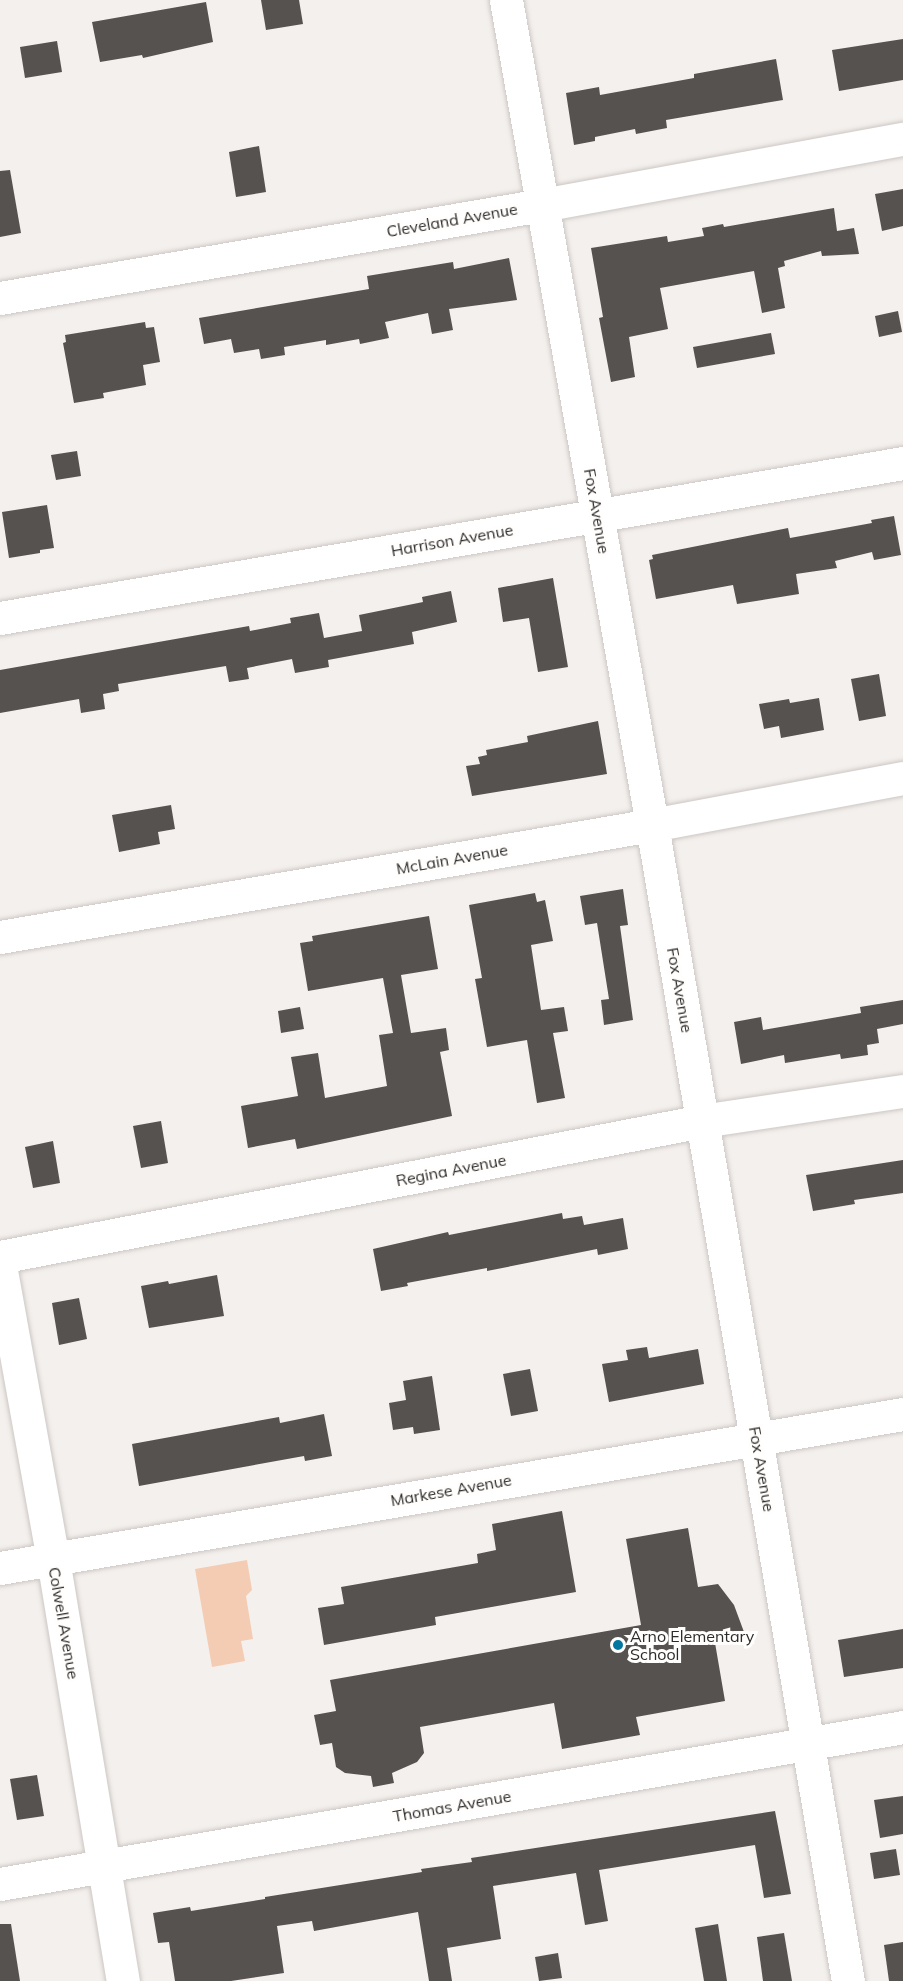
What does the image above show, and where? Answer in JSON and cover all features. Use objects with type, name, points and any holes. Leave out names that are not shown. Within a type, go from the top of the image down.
[{"type":"street","name":"Fox Avenue","points":[[506,0],[652,825],[848,1981]]},
{"type":"street","name":"Cleveland Avenue","points":[[0,298],[542,205],[903,139]]},
{"type":"street","name":"Harrison Avenue","points":[[0,618],[903,463]]},
{"type":"street","name":"McLain Avenue","points":[[0,937],[652,825],[903,778]]},
{"type":"street","name":"Regina Avenue","points":[[0,1257],[702,1121],[903,1091]]},
{"type":"street","name":"Colwell Avenue","points":[[0,1265],[53,1559],[123,1981]]},
{"type":"street","name":"Markese Avenue","points":[[0,1568],[903,1414]]},
{"type":"street","name":"Thomas Avenue","points":[[0,1884],[903,1727]]},
{"type":"shaded area","points":[[247,1560],[252,1590],[246,1596],[253,1639],[241,1641],[245,1661],[212,1667],[195,1569]]},
{"type":"building","points":[[261,0],[299,0],[303,24],[266,30]]},
{"type":"building","points":[[206,2],[213,42],[143,58],[142,55],[100,62],[92,22]]},
{"type":"building","points":[[903,39],[903,80],[839,91],[832,50]]},
{"type":"building","points":[[57,41],[62,72],[25,78],[20,47]]},
{"type":"building","points":[[776,59],[783,100],[666,120],[667,128],[636,134],[635,129],[595,137],[595,141],[574,145],[566,93],[599,87],[600,95],[694,78],[694,74]]},
{"type":"building","points":[[259,146],[266,192],[236,197],[229,152]]},
{"type":"building","points":[[10,170],[21,233],[0,237],[0,171]]},
{"type":"building","points":[[903,189],[903,226],[882,231],[875,194]]},
{"type":"building","points":[[834,208],[837,231],[854,228],[859,254],[822,256],[821,251],[784,261],[785,266],[778,268],[785,308],[762,313],[754,271],[660,288],[668,329],[629,337],[635,377],[611,382],[599,318],[603,317],[591,248],[667,236],[668,242],[704,236],[702,228],[723,224],[724,227]]},
{"type":"building","points":[[509,258],[517,300],[449,309],[453,330],[432,334],[428,313],[385,322],[389,338],[360,344],[359,339],[326,345],[326,340],[284,347],[285,355],[261,359],[259,349],[234,353],[231,339],[204,344],[199,318],[369,289],[367,276],[453,262],[454,269]]},
{"type":"building","points":[[898,311],[902,332],[879,337],[875,316]]},
{"type":"building","points":[[145,322],[146,328],[154,327],[160,362],[143,365],[146,385],[103,393],[104,398],[74,403],[63,343],[66,342],[65,335]]},
{"type":"building","points":[[771,333],[775,354],[697,368],[693,347]]},
{"type":"building","points":[[77,451],[81,476],[56,480],[51,455]]},
{"type":"building","points":[[47,505],[54,548],[40,550],[40,553],[9,558],[2,512]]},
{"type":"building","points":[[894,516],[901,555],[874,560],[872,552],[835,561],[837,568],[796,574],[799,594],[737,604],[733,585],[656,599],[649,560],[653,559],[652,555],[788,528],[790,538],[872,523],[871,520]]},
{"type":"building","points":[[553,578],[568,667],[538,672],[529,618],[503,622],[498,588]]},
{"type":"building","points":[[451,591],[457,622],[412,632],[414,644],[328,660],[329,667],[295,673],[292,659],[247,668],[249,679],[229,682],[226,666],[118,684],[119,691],[103,694],[105,709],[81,713],[79,699],[0,713],[0,670],[249,626],[250,631],[291,623],[290,618],[319,613],[324,638],[362,631],[359,615],[423,602],[422,597]]},
{"type":"building","points":[[879,674],[886,716],[859,721],[851,679]]},
{"type":"building","points":[[819,698],[824,730],[781,738],[779,726],[764,729],[759,704],[789,699],[790,703]]},
{"type":"building","points":[[598,721],[607,774],[472,796],[466,766],[480,764],[478,757],[487,755],[486,750],[528,742],[527,736]]},
{"type":"building","points":[[171,805],[175,829],[158,832],[160,844],[119,852],[112,815]]},
{"type":"building","points":[[623,889],[628,925],[620,926],[633,1020],[604,1025],[601,1000],[609,999],[597,923],[585,925],[580,896]]},
{"type":"building","points":[[535,893],[537,902],[545,900],[553,941],[531,945],[541,1010],[564,1007],[568,1031],[553,1033],[565,1098],[537,1103],[527,1040],[487,1047],[475,979],[482,978],[469,905]]},
{"type":"building","points":[[429,916],[438,969],[401,975],[411,1033],[446,1028],[449,1050],[440,1052],[452,1116],[297,1149],[295,1139],[248,1148],[241,1106],[298,1096],[291,1057],[318,1053],[325,1098],[387,1086],[379,1035],[393,1033],[383,978],[308,991],[300,943],[313,941],[312,936]]},
{"type":"building","points":[[903,1000],[903,1024],[877,1029],[879,1043],[867,1045],[868,1055],[841,1059],[840,1054],[785,1063],[784,1055],[741,1064],[734,1022],[761,1017],[763,1030],[861,1013],[860,1007]]},
{"type":"building","points":[[300,1007],[304,1029],[281,1033],[278,1011]]},
{"type":"building","points":[[161,1121],[168,1163],[141,1168],[133,1126]]},
{"type":"building","points":[[53,1141],[60,1183],[33,1188],[25,1147]]},
{"type":"building","points":[[903,1160],[903,1193],[854,1200],[855,1204],[813,1211],[806,1175]]},
{"type":"building","points":[[562,1213],[563,1219],[582,1216],[584,1225],[623,1218],[628,1249],[598,1255],[597,1249],[487,1271],[487,1268],[407,1283],[408,1286],[381,1291],[373,1249],[448,1232],[449,1235]]},
{"type":"building","points":[[217,1275],[224,1316],[149,1328],[141,1286],[168,1281],[169,1284]]},
{"type":"building","points":[[79,1298],[87,1339],[59,1345],[52,1303]]},
{"type":"building","points":[[647,1347],[649,1358],[698,1349],[704,1384],[609,1402],[602,1364],[628,1360],[626,1350]]},
{"type":"building","points":[[530,1369],[538,1411],[511,1416],[503,1374]]},
{"type":"building","points":[[432,1376],[440,1430],[414,1434],[413,1427],[393,1430],[389,1403],[406,1400],[403,1381]]},
{"type":"building","points":[[324,1414],[332,1456],[305,1461],[304,1456],[139,1486],[132,1444],[279,1417],[280,1423]]},
{"type":"building","points":[[562,1511],[576,1592],[435,1617],[436,1625],[324,1645],[318,1608],[344,1604],[341,1587],[478,1563],[477,1554],[496,1550],[492,1524]]},
{"type":"building","name":"Arno Elementary School","points":[[688,1528],[698,1587],[718,1584],[734,1605],[744,1632],[714,1637],[725,1701],[636,1717],[640,1735],[562,1749],[554,1703],[420,1727],[424,1753],[417,1762],[392,1773],[394,1783],[373,1787],[371,1776],[345,1773],[336,1767],[332,1743],[320,1745],[314,1715],[336,1711],[330,1680],[641,1625],[626,1539]]},
{"type":"building","points":[[903,1629],[903,1668],[844,1677],[838,1640]]},
{"type":"building","points":[[37,1775],[44,1816],[17,1820],[10,1779]]},
{"type":"building","points":[[903,1796],[903,1834],[880,1838],[874,1800]]},
{"type":"building","points":[[775,1811],[791,1894],[764,1898],[755,1845],[599,1870],[608,1921],[585,1925],[576,1873],[493,1886],[501,1939],[447,1948],[452,1981],[429,1981],[418,1912],[314,1931],[312,1921],[277,1926],[284,1973],[231,1981],[175,1981],[169,1942],[158,1943],[153,1913],[190,1907],[191,1911],[265,1899],[265,1897],[422,1872],[421,1869],[472,1862],[471,1858]]},
{"type":"building","points":[[896,1849],[900,1875],[874,1879],[870,1853]]},
{"type":"building","points":[[0,1924],[11,1924],[20,1981],[0,1981]]},
{"type":"building","points":[[718,1924],[727,1981],[704,1981],[695,1928]]},
{"type":"building","points":[[784,1933],[792,1981],[763,1981],[757,1937]]},
{"type":"building","points":[[903,1942],[903,1981],[889,1981],[884,1945]]},
{"type":"building","points":[[558,1953],[562,1978],[539,1981],[535,1957]]},
{"type":"place","name":"Arno Elementary School","points":[[618,1645]]}]
